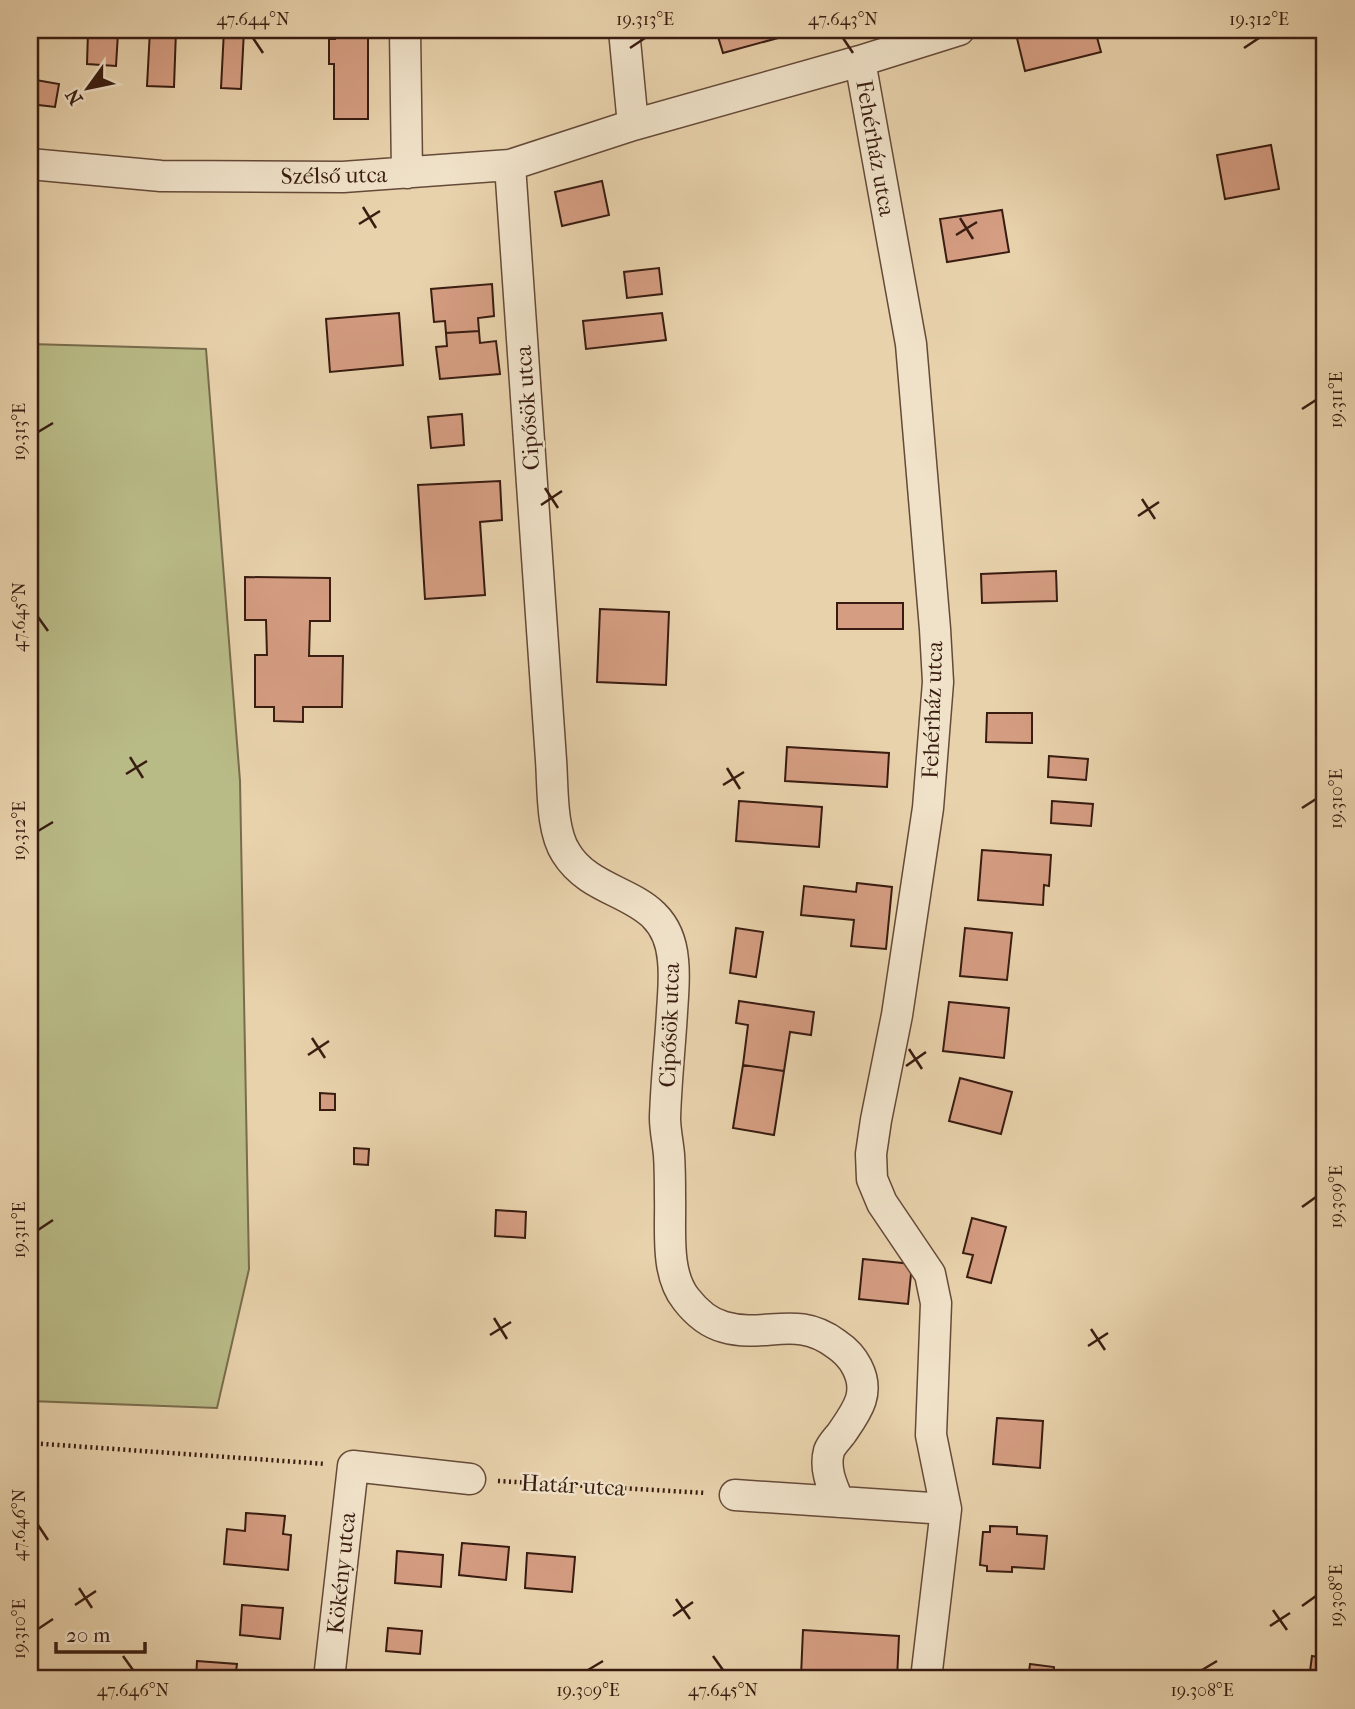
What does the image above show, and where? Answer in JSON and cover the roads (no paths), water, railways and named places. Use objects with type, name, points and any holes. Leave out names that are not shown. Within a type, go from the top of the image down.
[{"type":"street","points":[[405,30],[407,173]]},
{"type":"street","points":[[624,30],[633,125]]},
{"type":"street","name":"Szélső utca","points":[[30,164],[161,176],[343,177],[510,164],[633,125],[959,30]]},
{"type":"street","name":"Fehérház utca","points":[[860,61],[911,344],[938,682],[928,808],[897,1015],[876,1120],[871,1154],[872,1179],[882,1203],[930,1274],[936,1303],[931,1435],[946,1510]]},
{"type":"street","name":"Cipősök utca","points":[[510,164],[558,835],[565,852],[576,866],[591,878],[649,910],[661,922],[669,938],[674,987],[665,1119],[671,1267],[684,1297],[702,1316],[723,1327],[748,1331],[790,1328],[812,1330],[846,1351],[857,1367],[864,1386],[859,1406],[829,1450],[830,1481],[839,1502]]},
{"type":"street","name":"Kökény utca","points":[[329,1679],[353,1466],[470,1479]]},
{"type":"street","points":[[734,1495],[946,1510],[926,1679]]}]
